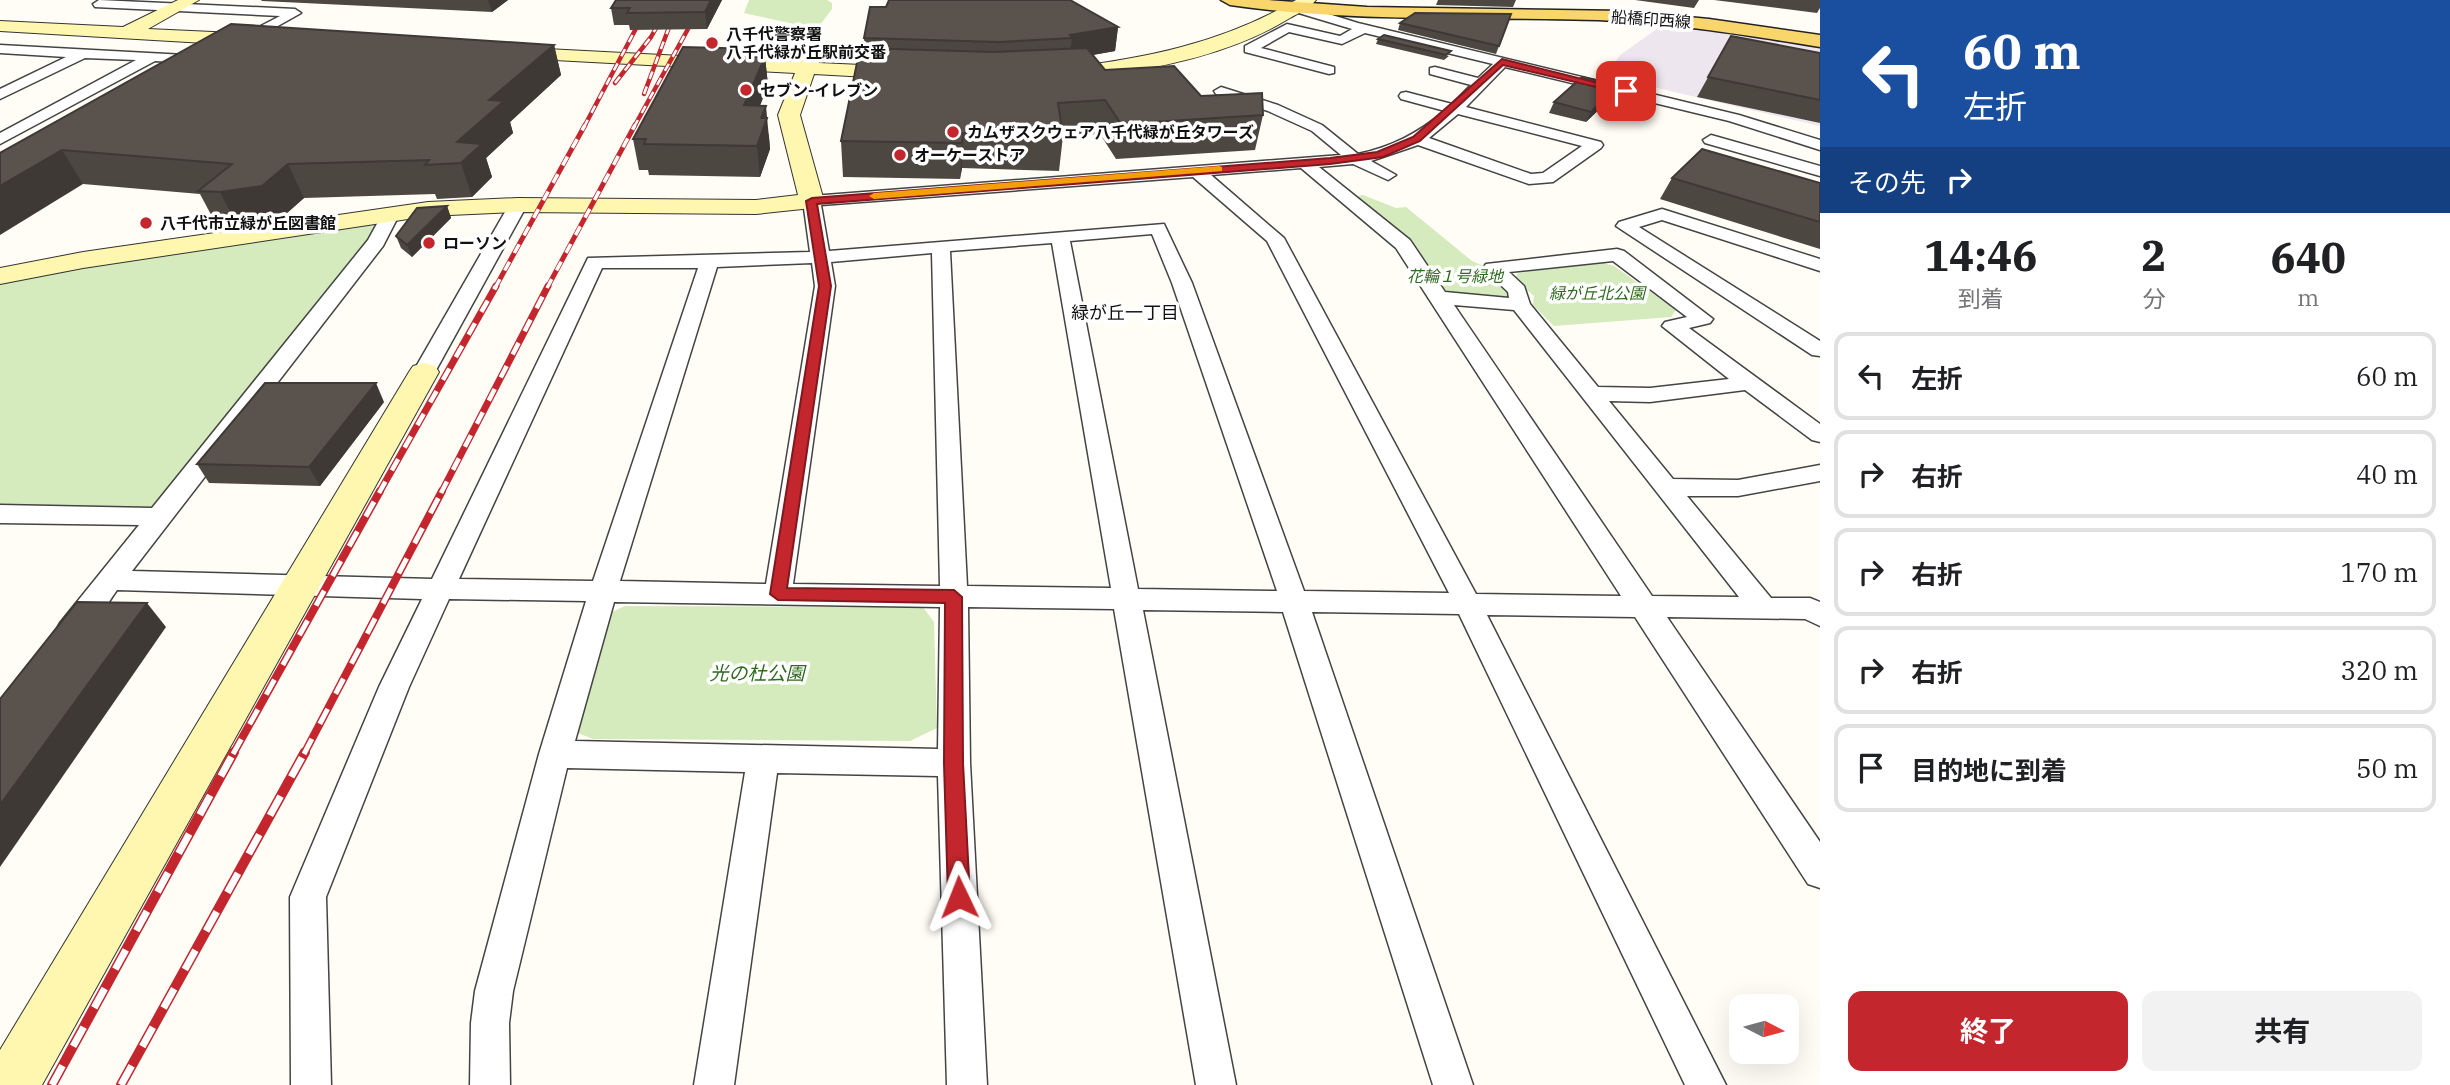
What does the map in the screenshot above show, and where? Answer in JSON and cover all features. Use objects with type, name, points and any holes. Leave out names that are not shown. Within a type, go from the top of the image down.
[{"type":"main road","name":"船橋印西線","points":[[1230,0],[1374,12],[1629,17],[1704,23],[1820,41]]},
{"type":"street","points":[[1039,70],[1095,71],[1187,55],[1227,43],[1291,3],[1364,28],[1734,118],[1820,145]]},
{"type":"street","points":[[99,4],[183,4],[295,13],[269,36]]},
{"type":"street","points":[[0,95],[183,4]]},
{"type":"street","points":[[0,19],[269,36],[301,34]]},
{"type":"street","points":[[0,26],[133,29]]},
{"type":"street","points":[[1329,70],[1250,49],[1287,28],[1342,40],[1364,28]]},
{"type":"street","points":[[487,47],[925,70]]},
{"type":"street","points":[[0,49],[219,60],[196,74]]},
{"type":"street","points":[[0,139],[152,57]]},
{"type":"street","points":[[0,276],[82,260],[428,209],[518,205],[757,207],[1355,159],[1380,155],[1417,139],[1502,62]]},
{"type":"street","points":[[778,594],[825,286],[812,201],[789,115],[808,65]]},
{"type":"street","points":[[1435,71],[1481,83]]},
{"type":"street","points":[[1221,91],[1272,108],[1317,128],[1355,159],[1388,176]]},
{"type":"street","points":[[1406,96],[1595,145],[1547,178],[1530,179],[1417,139]]},
{"type":"street","points":[[1698,153],[1734,118]]},
{"type":"street","points":[[1711,140],[1820,171]]},
{"type":"street","points":[[1306,163],[1403,244],[1646,606],[1820,872]]},
{"type":"street","points":[[1196,171],[1275,238],[1468,604],[1706,1085]]},
{"type":"street","points":[[11,1085],[518,205]]},
{"type":"street","points":[[1816,345],[1625,226],[1662,214],[1820,265]]},
{"type":"street","points":[[51,656],[376,242],[390,215]]},
{"type":"street","points":[[311,1085],[308,897],[394,687],[438,589],[595,262],[709,262],[820,257],[1158,228],[1182,283],[1294,601],[1453,1085]]},
{"type":"street","points":[[1060,237],[1129,599],[1216,1085]]},
{"type":"street","points":[[941,247],[954,597],[954,763],[967,1085]]},
{"type":"street","points":[[1663,250],[1493,268],[1517,289],[1520,305],[1763,608]]},
{"type":"street","points":[[1617,255],[1703,319],[1672,326],[1820,435]]},
{"type":"street","points":[[490,1085],[494,991],[555,754],[603,592],[709,262]]},
{"type":"street","points":[[1441,298],[1520,305]]},
{"type":"street","points":[[1592,394],[1650,396],[1749,383]]},
{"type":"street","points":[[1666,487],[1738,488],[1820,473]]},
{"type":"street","points":[[0,514],[158,517]]},
{"type":"street","points":[[110,580],[298,587],[1763,608],[1810,609],[1820,615]]},
{"type":"street","points":[[555,754],[954,763]]},
{"type":"street","points":[[714,1085],[763,759]]},
{"type":"shaded area","points":[[1661,26],[1706,28],[1820,48],[1820,126],[1606,76],[1620,55]]},
{"type":"green space","points":[[749,0],[827,0],[832,3],[832,9],[817,29],[744,13]]},
{"type":"green space","name":"花輪１号緑地","points":[[1363,195],[1396,208],[1406,207],[1472,261],[1488,268],[1514,290],[1516,302],[1443,297],[1350,198]]},
{"type":"green space","points":[[390,215],[158,517],[0,512],[0,278]]},
{"type":"green space","name":"緑が丘北公園","points":[[1601,262],[1614,266],[1676,310],[1671,317],[1554,326],[1533,305],[1534,296],[1514,279],[1518,273]]},
{"type":"green space","name":"光の杜公園","points":[[625,606],[923,607],[934,622],[937,728],[910,741],[593,739],[578,733],[610,613]]},
{"type":"building","points":[[616,0],[711,0],[705,12],[627,13],[630,8],[611,8]]},
{"type":"building","points":[[889,0],[1070,0],[1118,27],[1070,35],[1072,38],[999,42],[864,38],[870,7],[886,7]]},
{"type":"building","points":[[1415,13],[1511,14],[1499,46],[1400,23]]},
{"type":"building","points":[[231,24],[554,45],[489,100],[504,101],[457,142],[482,144],[461,163],[425,165],[429,160],[288,164],[262,186],[220,192],[198,191],[232,164],[62,150],[0,186],[0,153]]},
{"type":"building","points":[[1384,35],[1451,51],[1446,55],[1378,39]]},
{"type":"building","points":[[1731,36],[1820,53],[1820,100],[1708,77]]},
{"type":"building","points":[[683,47],[757,49],[754,57],[765,57],[744,105],[766,106],[761,118],[767,118],[757,146],[644,144],[646,139],[633,139]]},
{"type":"building","points":[[860,48],[993,52],[1087,48],[1105,70],[1174,66],[1201,96],[1262,93],[1263,115],[1121,124],[1105,100],[1058,103],[1063,135],[963,133],[962,143],[841,141]]},
{"type":"building","points":[[1582,77],[1618,85],[1591,112],[1554,102]]},
{"type":"building","points":[[1702,149],[1820,183],[1820,222],[1672,178]]},
{"type":"building","points":[[447,206],[407,245],[396,236],[417,208]]},
{"type":"building","points":[[265,383],[376,383],[309,467],[197,464]]},
{"type":"building","points":[[77,602],[147,603],[0,805],[0,699]]},
{"type":"railway","points":[[584,127],[651,0]]},
{"type":"railway","points":[[615,83],[651,37],[672,0]]},
{"type":"railway","points":[[634,127],[704,0]]},
{"type":"railway","points":[[644,94],[671,22]]},
{"type":"railway","points":[[495,288],[585,125]]},
{"type":"railway","points":[[547,288],[635,125]]},
{"type":"railway","points":[[379,493],[496,286]]},
{"type":"railway","points":[[441,493],[548,286]]},
{"type":"railway","points":[[233,754],[380,491]]},
{"type":"railway","points":[[304,754],[442,491]]},
{"type":"railway","points":[[52,1085],[234,752]]},
{"type":"railway","points":[[121,1085],[305,752]]},
{"type":"slow traffic","points":[[874,196],[1219,169]]},
{"type":"place","name":"八千代警察署 八千代緑が丘駅前交番","points":[[712,43]]},
{"type":"place","name":"セブン-イレブン","points":[[746,90]]},
{"type":"place","name":"カムザスクウェア八千代緑が丘タワーズ","points":[[953,132]]},
{"type":"place","name":"オーケーストア","points":[[900,155]]},
{"type":"place","name":"八千代市立緑が丘図書館","points":[[146,223]]},
{"type":"place","name":"ローソン","points":[[429,243]]},
{"type":"district","name":"緑が丘一丁目","points":[[1125,312]]},
{"type":"route","points":[[959,897],[954,763],[954,597],[778,594],[825,286],[812,201],[1380,155],[1417,139],[1502,62],[1626,91]]}]
